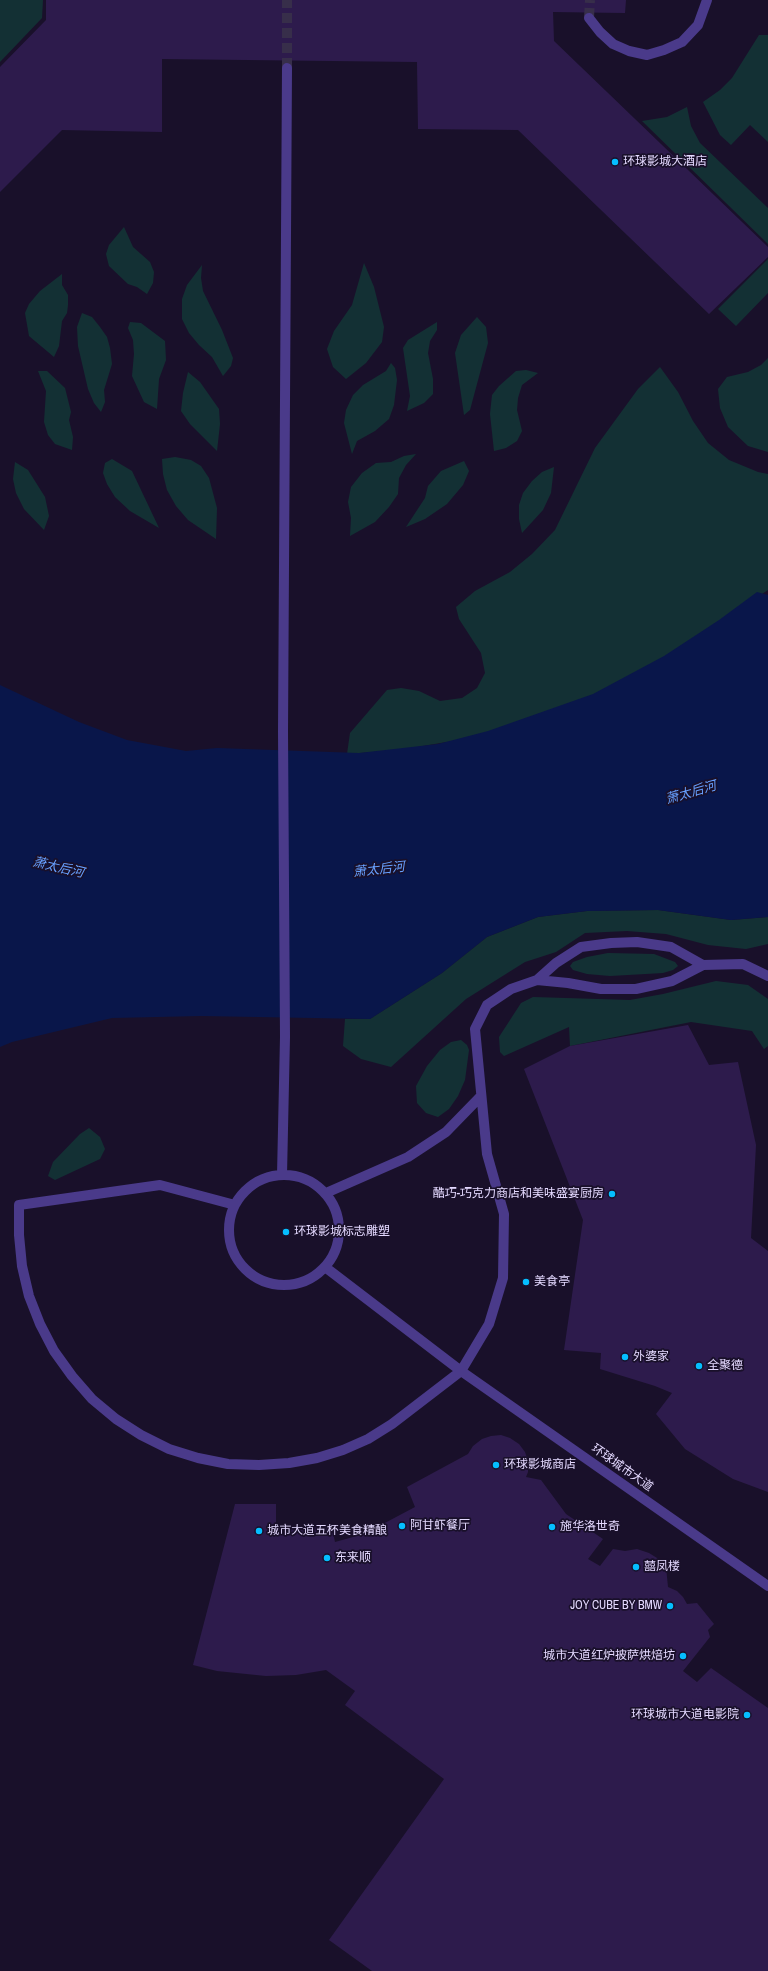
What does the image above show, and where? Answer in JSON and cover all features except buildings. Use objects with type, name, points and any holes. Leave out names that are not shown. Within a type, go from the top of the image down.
[{"type":"street","points":[[589,18],[600,32],[613,44],[629,51],[648,55],[682,42],[698,25],[709,2]]},
{"type":"street","points":[[282,1175],[285,1036],[283,732],[287,68]]},
{"type":"street","points":[[235,1205],[160,1185],[19,1205],[18,1235],[22,1266],[29,1296],[40,1324],[54,1351],[72,1376],[92,1399],[116,1418],[141,1435],[169,1448],[198,1458],[228,1464],[259,1466],[289,1463],[317,1458],[343,1450],[368,1438],[392,1424],[462,1371],[489,1324],[503,1278],[504,1214],[487,1154],[475,1029],[487,1005],[511,989],[537,980],[556,963],[581,947],[611,943],[637,942],[671,947],[703,965]]},
{"type":"street","points":[[537,980],[568,983],[601,990],[636,989],[672,981],[703,965],[743,964],[768,976]]},
{"type":"street","points":[[757,970],[768,966]]},
{"type":"street","points":[[326,1192],[408,1157],[446,1132],[481,1096]]},
{"type":"street","points":[[282,1175],[295,1176],[312,1182],[326,1192],[335,1208],[340,1225],[338,1243],[331,1260],[325,1267],[318,1274],[302,1283],[283,1286],[264,1282],[248,1273],[236,1259],[230,1241],[229,1223],[235,1205],[246,1190],[260,1180],[282,1175]]},
{"type":"street","name":"环球城市大道","points":[[325,1267],[462,1371],[768,1586]]},
{"type":"green space","points":[[0,0],[43,0],[42,18],[0,62]]},
{"type":"green space","points":[[759,35],[768,35],[768,142],[750,125],[731,145],[720,135],[703,102],[720,90],[732,78]]},
{"type":"green space","points":[[687,107],[691,126],[700,143],[768,208],[768,244],[642,121],[667,117]]},
{"type":"green space","points":[[124,227],[133,247],[150,262],[154,272],[153,283],[147,294],[137,287],[128,284],[109,266],[106,254],[109,245]]},
{"type":"green space","points":[[768,259],[768,293],[736,326],[718,309]]},
{"type":"green space","points":[[364,263],[374,287],[384,327],[382,342],[366,363],[346,379],[333,367],[327,349],[334,331],[352,305]]},
{"type":"green space","points":[[202,265],[201,278],[203,291],[222,330],[233,358],[231,366],[223,376],[212,357],[189,333],[182,319],[182,299],[187,285]]},
{"type":"green space","points":[[62,274],[62,285],[68,295],[68,305],[67,313],[62,321],[59,346],[54,357],[29,336],[25,313],[29,304],[40,291]]},
{"type":"green space","points":[[82,313],[92,317],[100,327],[107,337],[110,348],[112,364],[104,390],[105,402],[101,412],[94,403],[88,389],[78,346],[77,327]]},
{"type":"green space","points":[[477,317],[486,327],[488,343],[470,410],[464,415],[455,353],[461,335]]},
{"type":"green space","points":[[130,322],[141,323],[165,341],[166,360],[159,379],[157,409],[144,402],[132,376],[134,354],[133,340],[128,328]]},
{"type":"green space","points":[[437,322],[437,330],[430,341],[428,353],[433,379],[433,394],[424,403],[407,411],[410,396],[403,348],[408,340]]},
{"type":"green space","points":[[768,358],[768,452],[748,446],[728,427],[720,408],[718,389],[727,377],[748,372],[761,365]]},
{"type":"green space","points":[[391,363],[395,368],[397,380],[394,405],[389,419],[375,431],[357,441],[352,454],[344,423],[346,410],[353,395],[363,385],[386,371]]},
{"type":"green space","points":[[660,367],[678,392],[693,421],[708,443],[729,460],[758,472],[768,474],[768,590],[624,685],[476,737],[399,750],[347,754],[350,733],[387,690],[401,688],[419,691],[440,701],[462,698],[477,688],[485,673],[481,653],[459,619],[456,607],[475,591],[510,572],[532,554],[555,530],[595,448],[638,389]]},
{"type":"green space","points":[[526,370],[538,373],[522,385],[518,398],[517,410],[522,431],[517,441],[506,448],[494,451],[490,414],[492,395],[499,386],[516,371]]},
{"type":"green space","points":[[38,371],[47,371],[65,388],[71,412],[69,420],[73,437],[72,450],[55,444],[48,435],[44,422],[46,391]]},
{"type":"green space","points":[[188,372],[200,382],[219,409],[220,424],[217,451],[190,424],[181,411],[183,393]]},
{"type":"green space","points":[[416,454],[406,465],[399,478],[398,494],[389,507],[375,522],[350,536],[351,518],[348,502],[351,487],[362,473],[376,463],[391,462],[404,456]]},
{"type":"green space","points":[[175,457],[191,460],[201,466],[209,478],[217,508],[216,539],[188,520],[176,506],[167,490],[163,474],[162,459]]},
{"type":"green space","points":[[112,459],[132,471],[159,528],[130,511],[115,497],[107,484],[103,473],[105,463]]},
{"type":"green space","points":[[464,461],[469,471],[463,485],[447,504],[425,519],[406,527],[425,498],[428,486],[441,471]]},
{"type":"green space","points":[[15,462],[28,470],[45,497],[49,516],[44,530],[24,509],[16,493],[13,479]]},
{"type":"green space","points":[[554,467],[551,493],[543,510],[522,533],[519,519],[519,505],[523,493],[532,481],[542,472]]},
{"type":"green space","points":[[658,910],[731,920],[768,917],[768,944],[746,949],[708,945],[666,934],[627,931],[585,933],[556,952],[525,962],[466,999],[391,1067],[361,1059],[343,1046],[345,1019],[370,1019],[442,973],[487,937],[538,917],[587,911]]},
{"type":"green space","points":[[608,953],[654,954],[675,962],[678,966],[673,970],[663,973],[610,976],[587,974],[573,970],[570,966],[573,962],[587,957]]},
{"type":"green space","points":[[716,981],[748,985],[768,999],[768,1046],[764,1049],[752,1031],[691,1022],[570,1046],[569,1027],[504,1056],[500,1052],[499,1037],[521,1003],[533,997],[630,1000],[663,994]]},
{"type":"green space","points":[[461,1040],[467,1045],[469,1050],[465,1080],[458,1096],[449,1109],[438,1117],[426,1113],[417,1103],[416,1086],[427,1066],[440,1050],[451,1042]]},
{"type":"green space","points":[[89,1128],[100,1137],[105,1149],[100,1159],[55,1180],[48,1176],[53,1162],[80,1134]]},
{"type":"water","name":"萧太后河","points":[[757,592],[768,595],[768,917],[731,920],[658,910],[587,911],[538,917],[487,937],[442,973],[370,1019],[201,1016],[112,1018],[12,1042],[0,1047],[0,685],[79,722],[127,740],[186,751],[217,748],[359,753],[438,744],[488,731],[593,694],[664,656],[719,620]]},
{"type":"tunnel","points":[[287,0],[287,68]]},
{"type":"tunnel","points":[[589,18],[590,0]]},
{"type":"place","name":"环球影城大酒店","points":[[615,162]]},
{"type":"place","name":"酷巧-巧克力商店和美味盛宴厨房","points":[[612,1194]]},
{"type":"place","name":"环球影城标志雕塑","points":[[286,1232]]},
{"type":"place","name":"美食亭","points":[[526,1282]]},
{"type":"place","name":"外婆家","points":[[625,1357]]},
{"type":"place","name":"全聚德","points":[[699,1366]]},
{"type":"place","name":"环球影城商店","points":[[496,1465]]},
{"type":"place","name":"阿甘虾餐厅","points":[[402,1526]]},
{"type":"place","name":"施华洛世奇","points":[[552,1527]]},
{"type":"place","name":"城市大道五杯美食精酿","points":[[259,1531]]},
{"type":"place","name":"东来顺","points":[[327,1558]]},
{"type":"place","name":"囍凤楼","points":[[636,1567]]},
{"type":"place","name":"JOY CUBE BY BMW","points":[[670,1606]]},
{"type":"place","name":"城市大道红炉披萨烘焙坊","points":[[683,1656]]},
{"type":"place","name":"环球城市大道电影院","points":[[747,1715]]}]
